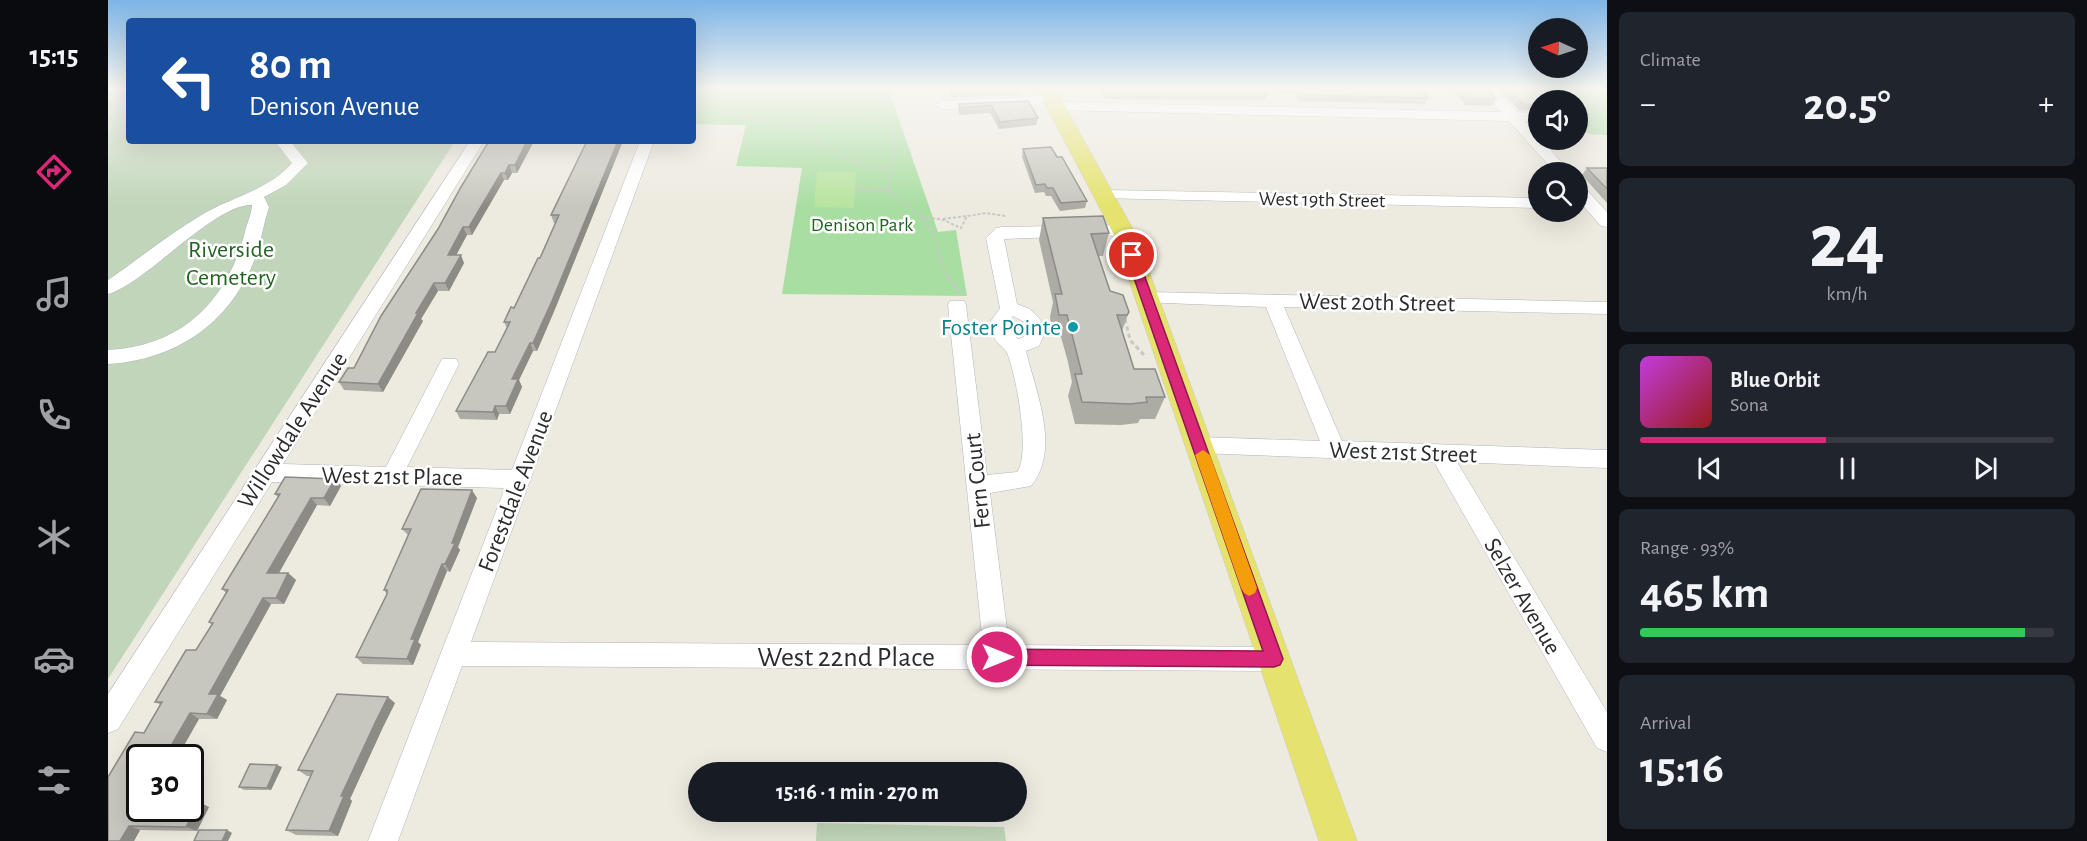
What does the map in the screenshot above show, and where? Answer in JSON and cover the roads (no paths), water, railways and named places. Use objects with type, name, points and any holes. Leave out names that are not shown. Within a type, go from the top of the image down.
[{"type":"main road","points":[[1068,127],[1124,233],[1135,303],[1199,445],[1338,841]]},
{"type":"street","points":[[1522,127],[1554,162]]},
{"type":"street","points":[[108,288],[207,218],[279,183],[300,163],[284,144]]},
{"type":"street","name":"Willowdale Avenue","points":[[108,719],[475,144]]},
{"type":"street","name":"Forestdale Avenue","points":[[382,841],[646,144]]},
{"type":"street","name":"West 19th Street","points":[[1105,195],[1528,203]]},
{"type":"street","points":[[108,357],[136,356],[164,347],[207,320],[225,301],[247,257],[261,207],[259,201],[245,199]]},
{"type":"street","points":[[1588,207],[1607,222]]},
{"type":"street","points":[[978,485],[1014,483],[1023,480],[1032,469],[1035,449],[1033,425],[1016,348],[1003,337],[1001,329],[1000,321],[1009,308],[996,238],[1002,232],[1107,230],[1124,233]]},
{"type":"street","points":[[1272,300],[1335,450]]},
{"type":"street","name":"West 20th Street","points":[[1135,303],[1272,300],[1607,308]]},
{"type":"street","name":"Fern Court","points":[[957,304],[997,657]]},
{"type":"street","points":[[1009,308],[1023,313],[1033,327],[1032,341],[1016,348]]},
{"type":"street","points":[[392,476],[449,364]]},
{"type":"street","name":"West 21st Street","points":[[1199,445],[1607,459]]},
{"type":"street","name":"Selzer Avenue","points":[[1440,453],[1607,738]]},
{"type":"street","name":"West 21st Place","points":[[264,473],[520,479]]},
{"type":"street","name":"West 22nd Place","points":[[453,654],[1274,659]]},
{"type":"place","name":"Foster Pointe","points":[[1073,327]]},
{"type":"park label","name":"Denison Park","points":[[862,224]]},
{"type":"park label","name":"Riverside Cemetery","points":[[231,263]]}]
